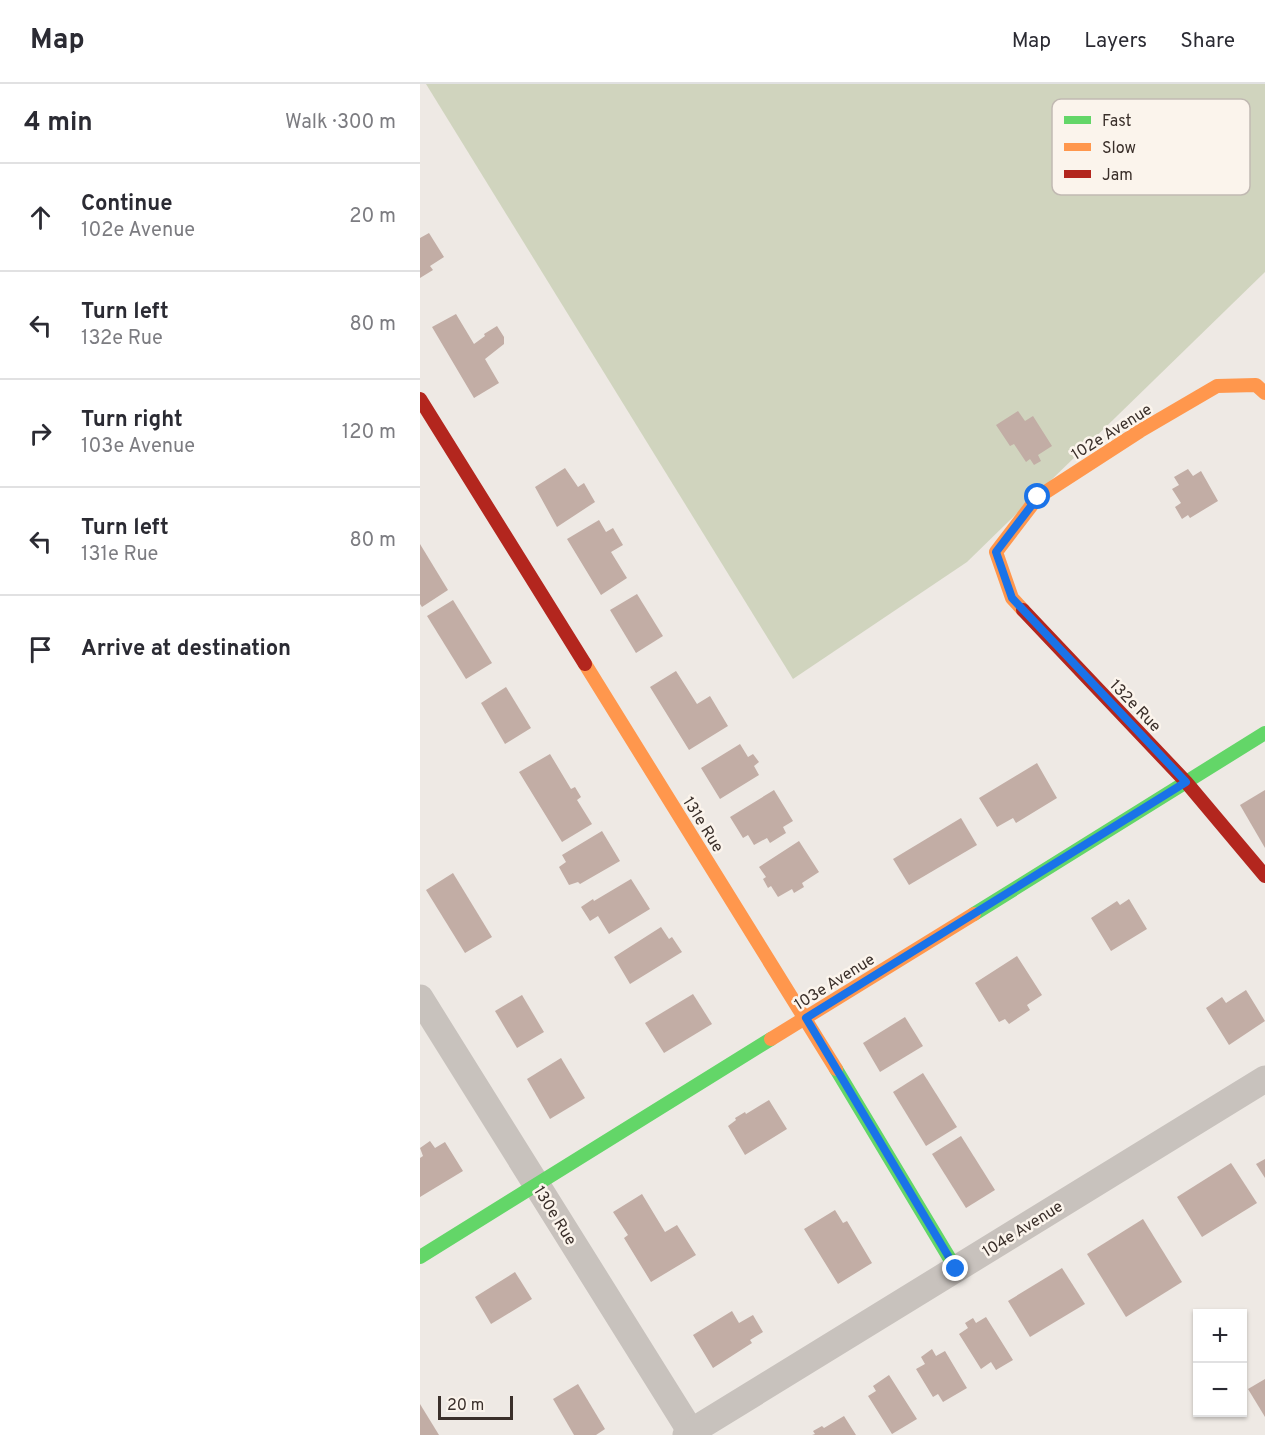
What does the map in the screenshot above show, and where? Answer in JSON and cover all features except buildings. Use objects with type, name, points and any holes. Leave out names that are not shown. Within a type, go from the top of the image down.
[{"type":"street","name":"102e Avenue","points":[[996,552],[1038,497],[1149,426],[1217,386],[1256,385],[1265,393]]},
{"type":"street","name":"131e Rue","points":[[420,399],[806,1018],[956,1269]]},
{"type":"street","name":"132e Rue","points":[[996,552],[1012,598],[1186,782],[1265,876]]},
{"type":"street","name":"103e Avenue","points":[[420,1257],[1265,733]]},
{"type":"street","name":"130e Rue","points":[[420,998],[537,1184],[689,1434]]},
{"type":"street","name":"104e Avenue","points":[[689,1434],[1265,1078]]},
{"type":"green space","points":[[426,84],[1265,84],[1265,272],[967,562],[793,679]]},
{"type":"traffic: fast","points":[[974,914],[1265,733]]},
{"type":"traffic: fast","points":[[420,1257],[771,1039]]},
{"type":"traffic: fast","points":[[836,1069],[956,1269]]},
{"type":"traffic: slow","points":[[1023,610],[1012,598],[996,552],[1038,497],[1140,431],[1217,386],[1256,385],[1265,393]]},
{"type":"traffic: slow","points":[[585,664],[836,1069]]},
{"type":"traffic: slow","points":[[771,1039],[974,914]]},
{"type":"traffic: jam","points":[[420,399],[585,664]]},
{"type":"traffic: jam","points":[[1023,610],[1186,782],[1265,876]]},
{"type":"route","points":[[956,1269],[806,1018],[1186,782],[1012,598],[996,552],[1038,497]]}]
